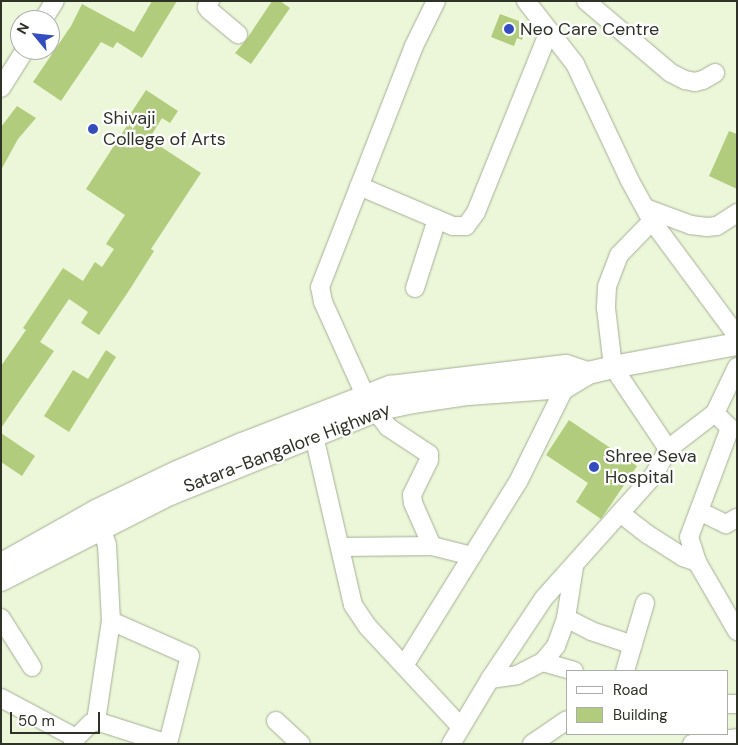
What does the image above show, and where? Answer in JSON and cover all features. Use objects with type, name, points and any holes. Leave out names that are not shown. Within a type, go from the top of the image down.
[{"type":"main road","name":"Satara-Bangalore Highway","points":[[1,580],[170,494],[314,436],[372,402],[390,387],[416,383],[566,377],[737,344]]},
{"type":"main road","name":"Satara-Bangalore Highway","points":[[1,564],[96,512],[176,472],[242,444],[372,402]]},
{"type":"street","points":[[210,1],[207,7],[209,10],[238,34]]},
{"type":"street","points":[[432,546],[413,503],[412,495],[429,460],[429,454],[388,427],[382,419],[323,302],[320,286],[414,46],[436,1]]},
{"type":"street","points":[[526,1],[574,64],[649,214],[737,336]]},
{"type":"street","points":[[586,1],[671,73],[685,80],[696,82],[715,72]]},
{"type":"street","points":[[359,186],[438,219],[460,227],[466,226],[476,212],[549,31]]},
{"type":"street","points":[[1,88],[19,60]]},
{"type":"street","points":[[649,214],[690,225],[707,227],[717,226],[737,213]]},
{"type":"street","points":[[649,214],[619,255],[610,278],[606,308],[613,367],[668,449]]},
{"type":"street","points":[[415,288],[438,219]]},
{"type":"street","points":[[451,744],[460,726],[544,598],[574,567],[654,475],[668,449],[715,413],[737,368]]},
{"type":"street","points":[[405,664],[518,482],[566,377]]},
{"type":"street","points":[[715,413],[733,428],[689,537],[697,562],[737,631]]},
{"type":"street","points":[[314,436],[353,605],[368,628],[405,664],[460,726]]},
{"type":"street","points":[[699,511],[726,524],[737,518]]},
{"type":"street","points":[[620,513],[654,539],[683,557],[697,562]]},
{"type":"street","points":[[96,721],[111,621],[107,545],[102,528]]},
{"type":"street","points":[[341,547],[432,546],[472,556]]},
{"type":"street","points":[[490,679],[517,675],[543,662],[556,646],[566,618],[574,567]]},
{"type":"street","points":[[625,670],[644,603]]},
{"type":"street","points":[[1,618],[32,667]]},
{"type":"street","points":[[566,618],[591,631],[633,645]]},
{"type":"street","points":[[1,698],[74,741],[91,723],[96,721],[168,744],[190,656],[111,621]]},
{"type":"street","points":[[543,662],[571,670]]},
{"type":"street","points":[[276,721],[301,744]]},
{"type":"street","points":[[532,744],[566,721]]},
{"type":"street","points":[[692,744],[737,738]]},
{"type":"building","points":[[152,1],[177,1],[142,58],[117,42],[113,48],[101,42],[61,101],[33,82],[48,60],[60,60],[60,42],[82,4],[134,32]]},
{"type":"building","points":[[272,1],[280,1],[290,8],[251,64],[235,53]]},
{"type":"building","points":[[500,14],[527,24],[522,40],[517,38],[514,46],[491,37]]},
{"type":"building","points":[[146,90],[178,111],[170,123],[162,118],[149,139],[201,173],[151,249],[154,251],[99,335],[81,323],[88,312],[69,299],[40,342],[54,351],[1,428],[1,366],[26,330],[23,328],[63,268],[83,281],[95,262],[102,267],[114,249],[106,244],[125,215],[86,189],[132,118],[129,116]]},
{"type":"building","points":[[17,106],[36,118],[18,139],[1,170],[1,127]]},
{"type":"building","points":[[729,131],[737,134],[737,189],[709,176]]},
{"type":"building","points":[[106,350],[116,357],[69,432],[44,416],[73,370],[88,379]]},
{"type":"building","points":[[569,420],[637,466],[601,519],[576,502],[588,483],[546,455]]},
{"type":"building","points":[[1,433],[35,456],[22,476],[1,462]]},
{"type":"place","name":"Neo Care Centre","points":[[509,29]]},
{"type":"place","name":"Shivaji College of Arts","points":[[93,129]]},
{"type":"place","name":"Shree Seva Hospital","points":[[594,467]]}]
